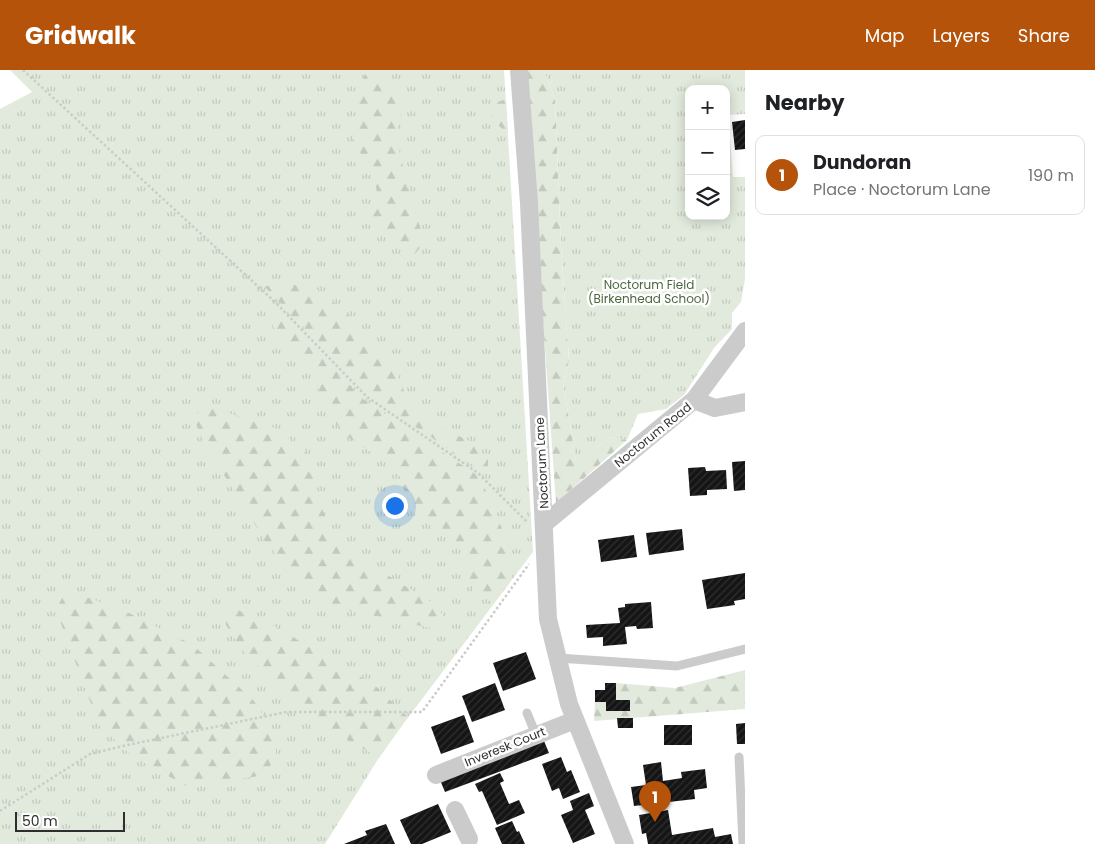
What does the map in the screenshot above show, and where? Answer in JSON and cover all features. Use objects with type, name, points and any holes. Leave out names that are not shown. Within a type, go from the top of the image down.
[{"type":"street","name":"Noctorum Lane","points":[[519,70],[529,203],[546,541],[548,619],[575,720],[625,844]]},
{"type":"street","name":"Noctorum Road","points":[[545,523],[694,400],[745,331]]},
{"type":"street","points":[[694,400],[715,408],[745,402]]},
{"type":"street","name":"Inveresk Court","points":[[436,775],[575,720]]},
{"type":"street","points":[[455,810],[466,842]]},
{"type":"lane","points":[[558,658],[677,666],[745,649]]},
{"type":"lane","points":[[527,713],[536,735]]},
{"type":"lane","points":[[739,757],[743,844]]},
{"type":"path","points":[[0,811],[16,799],[90,754],[123,746],[286,712],[422,712],[546,541],[478,473],[367,397],[275,302],[23,70]]},
{"type":"green space","points":[[10,70],[504,70],[533,552],[385,748],[325,844],[0,844],[0,109],[32,92]]},
{"type":"green space","points":[[366,70],[383,70],[385,80],[405,103],[398,127],[397,142],[413,206],[425,241],[415,254],[406,251],[370,226],[377,192],[370,161],[351,146],[358,118],[357,102]]},
{"type":"green space","points":[[525,70],[544,70],[555,100],[561,248],[569,361],[563,383],[576,461],[593,452],[609,437],[627,440],[556,503]]},
{"type":"green space","name":"Noctorum Field (Birkenhead School)","points":[[544,70],[745,70],[745,114],[730,115],[730,85],[685,85],[685,220],[730,220],[730,140],[733,177],[745,177],[745,279],[741,302],[732,313],[732,329],[714,348],[684,395],[666,409],[638,414],[627,440],[609,437],[593,452],[576,462],[563,383],[569,361],[561,248],[555,100]]},
{"type":"green space","points":[[506,99],[508,133],[490,119],[495,103]]},
{"type":"green space","points":[[290,284],[317,289],[339,306],[360,329],[390,356],[406,396],[429,422],[474,443],[488,460],[488,475],[369,396],[264,286]]},
{"type":"green space","points":[[274,305],[364,400],[480,477],[506,538],[510,582],[494,603],[474,593],[461,547],[452,536],[429,525],[409,508],[401,478],[391,465],[343,434],[322,402],[312,371],[273,327]]},
{"type":"green space","points":[[207,406],[275,428],[307,453],[323,511],[335,543],[433,603],[443,615],[440,630],[329,606],[293,577],[264,539],[204,443],[193,417]]},
{"type":"green space","points":[[76,593],[127,612],[193,645],[254,701],[276,736],[276,753],[266,775],[186,786],[132,756],[99,725],[56,610],[62,598]]},
{"type":"green space","points":[[238,610],[272,625],[373,684],[408,717],[379,758],[317,722],[242,650],[226,625],[225,617],[228,611]]},
{"type":"green space","points":[[745,670],[745,709],[594,721],[595,702],[606,702],[607,711],[630,711],[630,700],[616,700],[616,683],[675,688]]},
{"type":"building","points":[[745,120],[745,149],[735,150],[732,122]]},
{"type":"building","points":[[745,461],[745,490],[734,491],[732,462]]},
{"type":"building","points":[[705,467],[706,471],[726,470],[727,489],[707,490],[707,495],[690,496],[688,468]]},
{"type":"building","points":[[682,529],[684,550],[649,555],[646,533]]},
{"type":"building","points":[[634,535],[637,557],[601,562],[598,540]]},
{"type":"building","points":[[745,573],[745,599],[734,601],[735,605],[707,609],[702,580]]},
{"type":"building","points":[[651,602],[653,628],[637,629],[636,626],[625,627],[627,644],[603,646],[603,637],[587,638],[586,625],[620,623],[618,608],[625,607],[625,604]]},
{"type":"building","points":[[526,652],[536,679],[503,691],[493,663]]},
{"type":"building","points":[[495,683],[505,710],[472,722],[462,696]]},
{"type":"building","points":[[605,683],[616,683],[616,700],[630,700],[630,711],[606,711],[606,702],[595,702],[595,690],[605,690]]},
{"type":"building","points":[[464,715],[474,742],[441,754],[431,727]]},
{"type":"building","points":[[617,718],[633,718],[633,728],[618,728]]},
{"type":"building","points":[[745,723],[745,744],[737,744],[736,724]]},
{"type":"building","points":[[664,725],[692,725],[692,745],[664,745]]},
{"type":"building","points":[[544,741],[549,753],[445,792],[440,780]]},
{"type":"building","points":[[561,757],[567,772],[571,770],[580,792],[563,799],[559,788],[552,791],[542,764]]},
{"type":"building","points":[[661,762],[663,781],[682,778],[681,772],[705,769],[707,788],[694,790],[695,799],[634,806],[631,787],[646,785],[643,765]]},
{"type":"building","points":[[500,773],[504,781],[500,783],[509,804],[519,800],[525,813],[497,825],[482,791],[479,792],[475,784]]},
{"type":"building","points":[[589,793],[594,806],[585,810],[595,834],[573,843],[561,815],[573,810],[570,801]]},
{"type":"building","points":[[438,804],[451,832],[422,844],[411,844],[400,820]]},
{"type":"building","points":[[668,810],[672,835],[713,828],[715,837],[731,834],[733,844],[648,844],[646,833],[642,834],[639,815]]},
{"type":"building","points":[[512,821],[525,844],[502,844],[495,828]]},
{"type":"building","points":[[386,824],[395,844],[344,844],[367,835],[365,831]]},
{"type":"place","name":"Dundoran","points":[[655,822]]}]
